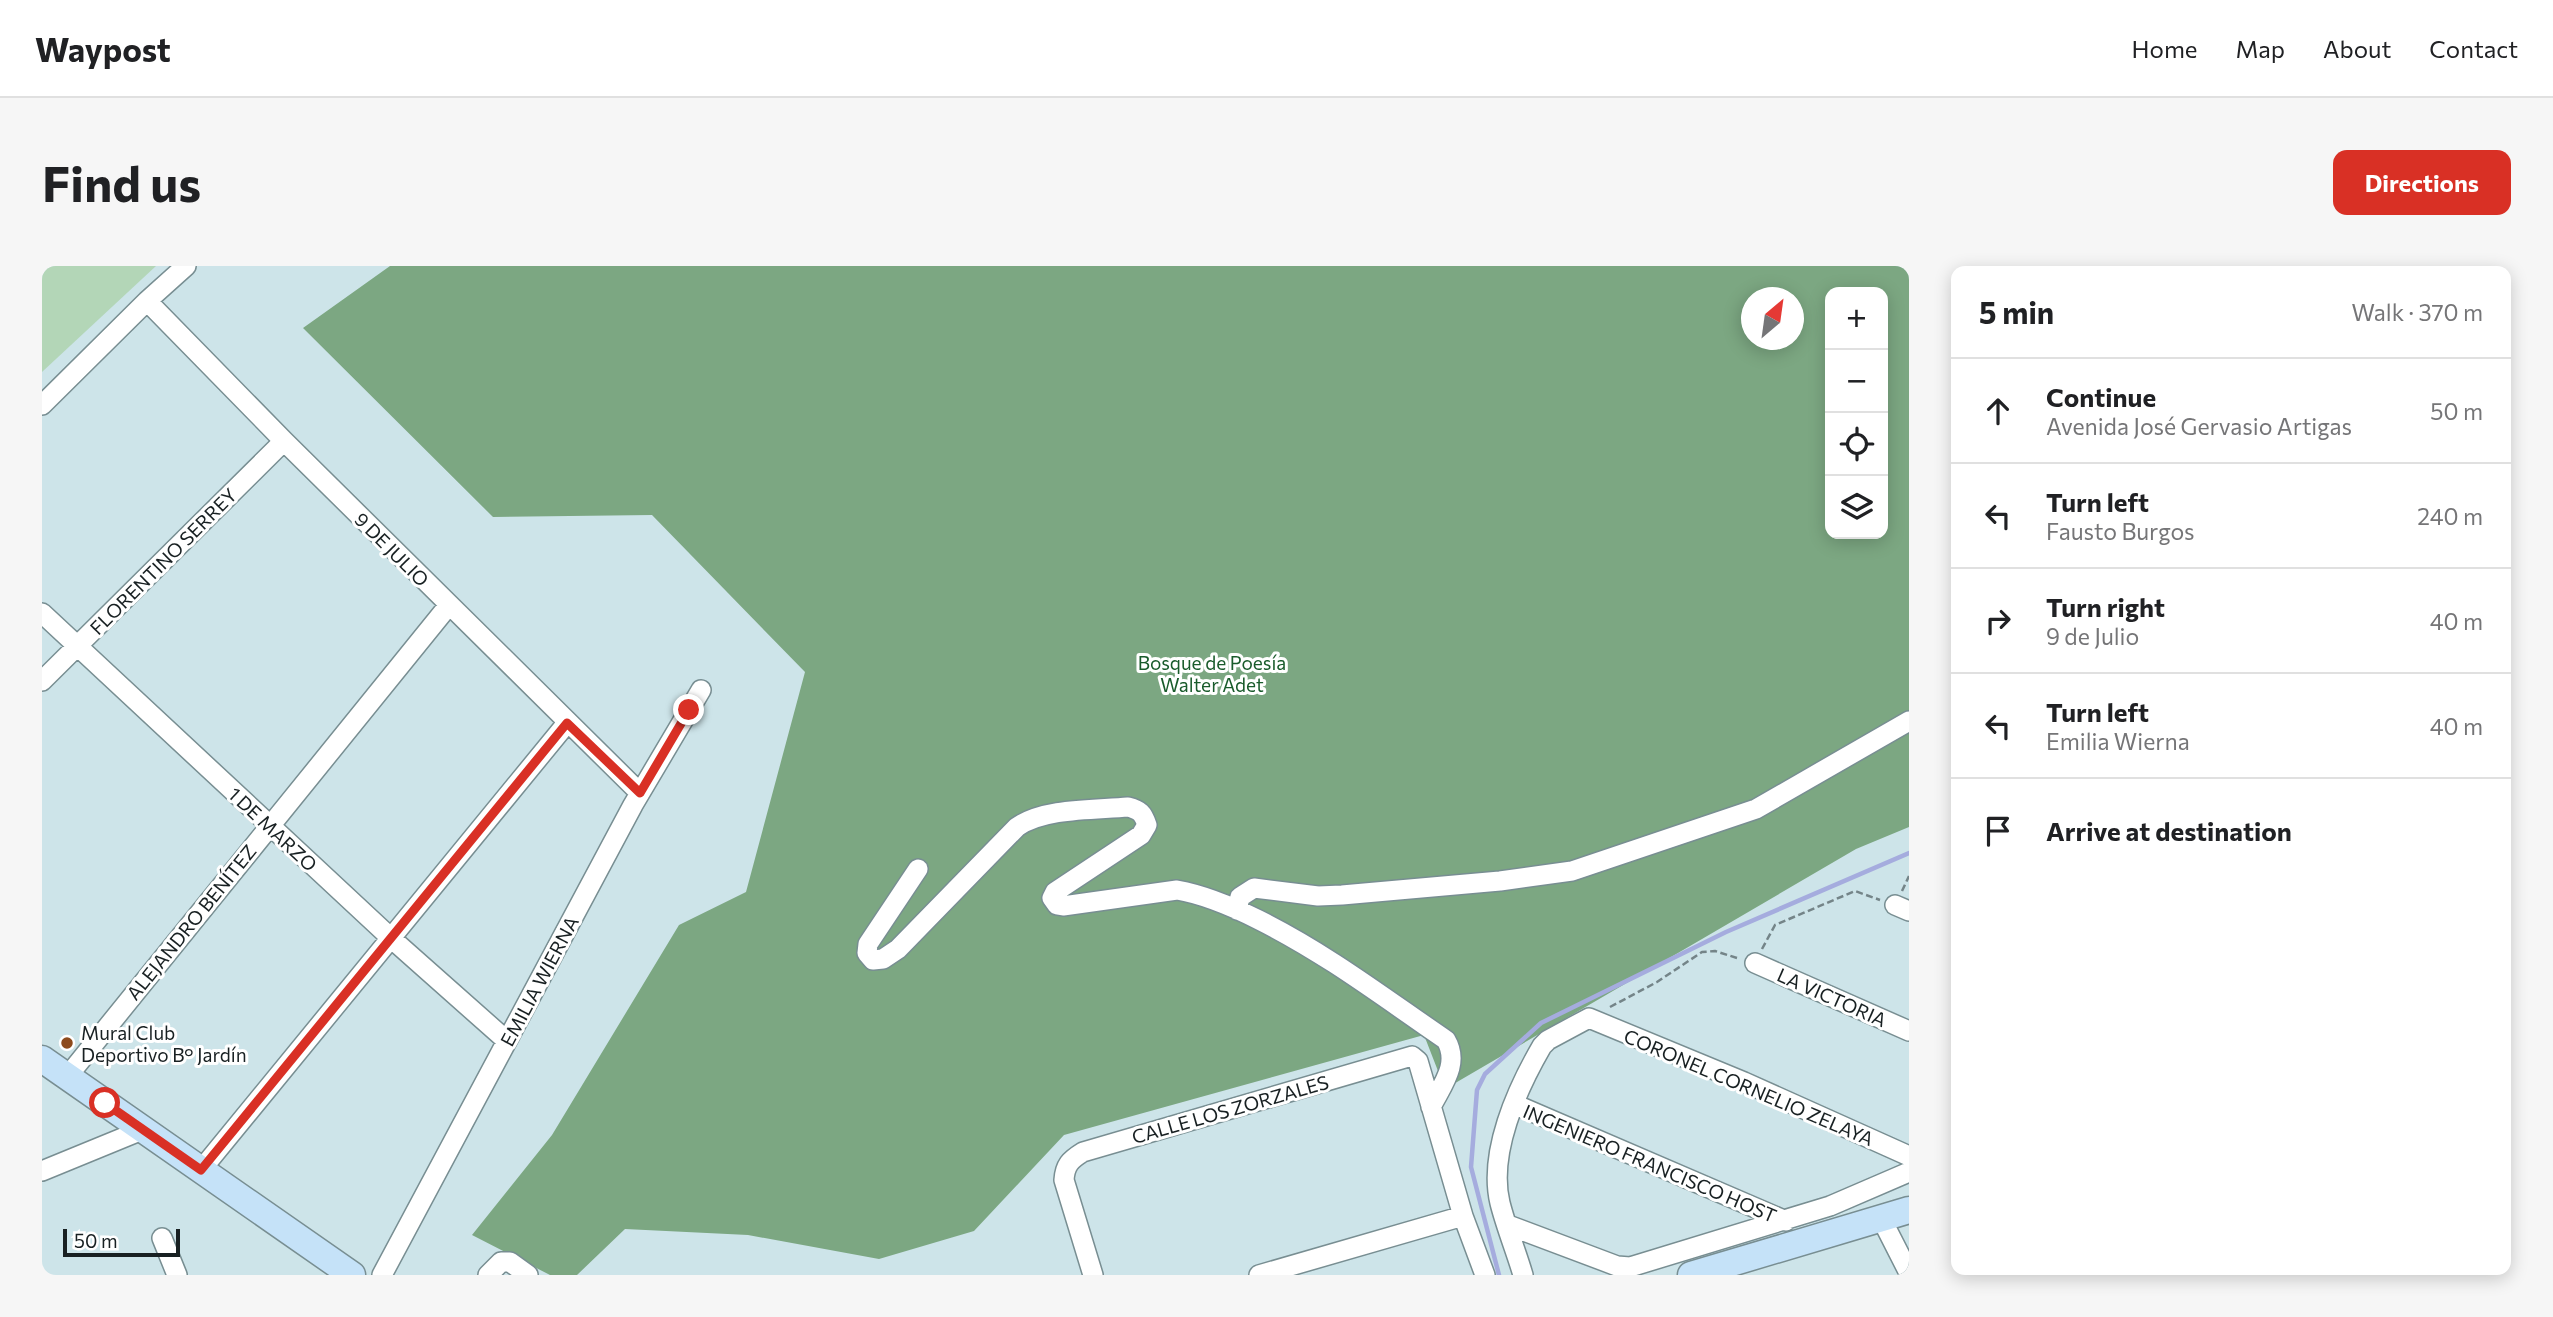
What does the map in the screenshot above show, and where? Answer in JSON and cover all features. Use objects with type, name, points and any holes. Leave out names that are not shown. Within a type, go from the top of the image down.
[{"type":"main road","points":[[42,1059],[352,1275]]},
{"type":"main road","points":[[1691,1275],[1909,1210]]},
{"type":"street","points":[[42,405],[186,266]]},
{"type":"street","name":"9 DE JULIO","points":[[147,301],[284,441],[640,793]]},
{"type":"street","name":"FLORENTINO SERREY","points":[[42,681],[284,441]]},
{"type":"street","name":"ALEJANDRO BENÍTEZ","points":[[67,1077],[449,605]]},
{"type":"street","name":"1 DE MARZO","points":[[42,613],[392,939],[507,1041]]},
{"type":"street","name":"EMILIA WIERNA","points":[[382,1275],[640,793],[701,690]]},
{"type":"street","points":[[1237,910],[1240,897],[1254,888],[1318,896],[1342,895],[1500,881],[1572,871],[1756,808],[1909,721]]},
{"type":"street","points":[[201,1170],[567,723]]},
{"type":"street","points":[[918,869],[868,944],[867,953],[873,960],[891,956],[1026,820],[1041,815],[1128,807],[1139,810],[1147,825],[1140,835],[1055,892],[1052,898],[1057,905],[1177,890],[1193,893],[1237,910],[1321,953],[1446,1040],[1451,1049],[1452,1062],[1431,1107],[1463,1216],[1485,1275]]},
{"type":"street","name":"LA VICTORIA","points":[[1755,963],[1909,1031]]},
{"type":"street","points":[[1524,1275],[1500,1202],[1498,1168],[1503,1132],[1542,1046],[1589,1018]]},
{"type":"street","name":"CORONEL CORNELIO ZELAYA","points":[[1589,1018],[1744,1082],[1909,1156]]},
{"type":"street","name":"CALLE LOS ZORZALES","points":[[1088,1274],[1063,1180],[1068,1162],[1083,1152],[1412,1056],[1418,1061],[1431,1107]]},
{"type":"street","name":"INGENIERO FRANCISCO HOST","points":[[1514,1104],[1786,1221]]},
{"type":"street","points":[[42,1171],[142,1130]]},
{"type":"street","points":[[1508,1224],[1617,1266],[1630,1267],[1786,1221],[1830,1206],[1909,1172]]},
{"type":"street","points":[[1259,1275],[1463,1216]]},
{"type":"street","points":[[1881,1218],[1909,1273]]},
{"type":"street","points":[[162,1238],[177,1275]]},
{"type":"street","points":[[488,1275],[501,1262],[510,1262],[528,1275]]},
{"type":"path","points":[[1589,1018],[1657,982],[1702,952],[1715,951],[1755,963],[1775,925],[1854,891],[1902,908],[1909,876]]},
{"type":"green space","points":[[42,266],[156,266],[42,372]]},
{"type":"green space","name":"Bosque de Poesía Walter Adet","points":[[390,266],[1909,266],[1909,827],[1856,849],[1445,1089],[1424,1035],[1064,1135],[974,1231],[879,1259],[748,1235],[625,1229],[577,1275],[550,1275],[472,1235],[552,1135],[679,925],[746,892],[805,672],[652,515],[493,517],[303,328]]},
{"type":"waterway","points":[[1499,1275],[1471,1167],[1477,1090],[1485,1074],[1541,1023],[1726,932],[1909,853]]},
{"type":"place","name":"Mural Club Deportivo B° Jardín","points":[[67,1043]]},
{"type":"route","points":[[105,1103],[201,1170],[567,723],[640,793],[689,710]]}]
